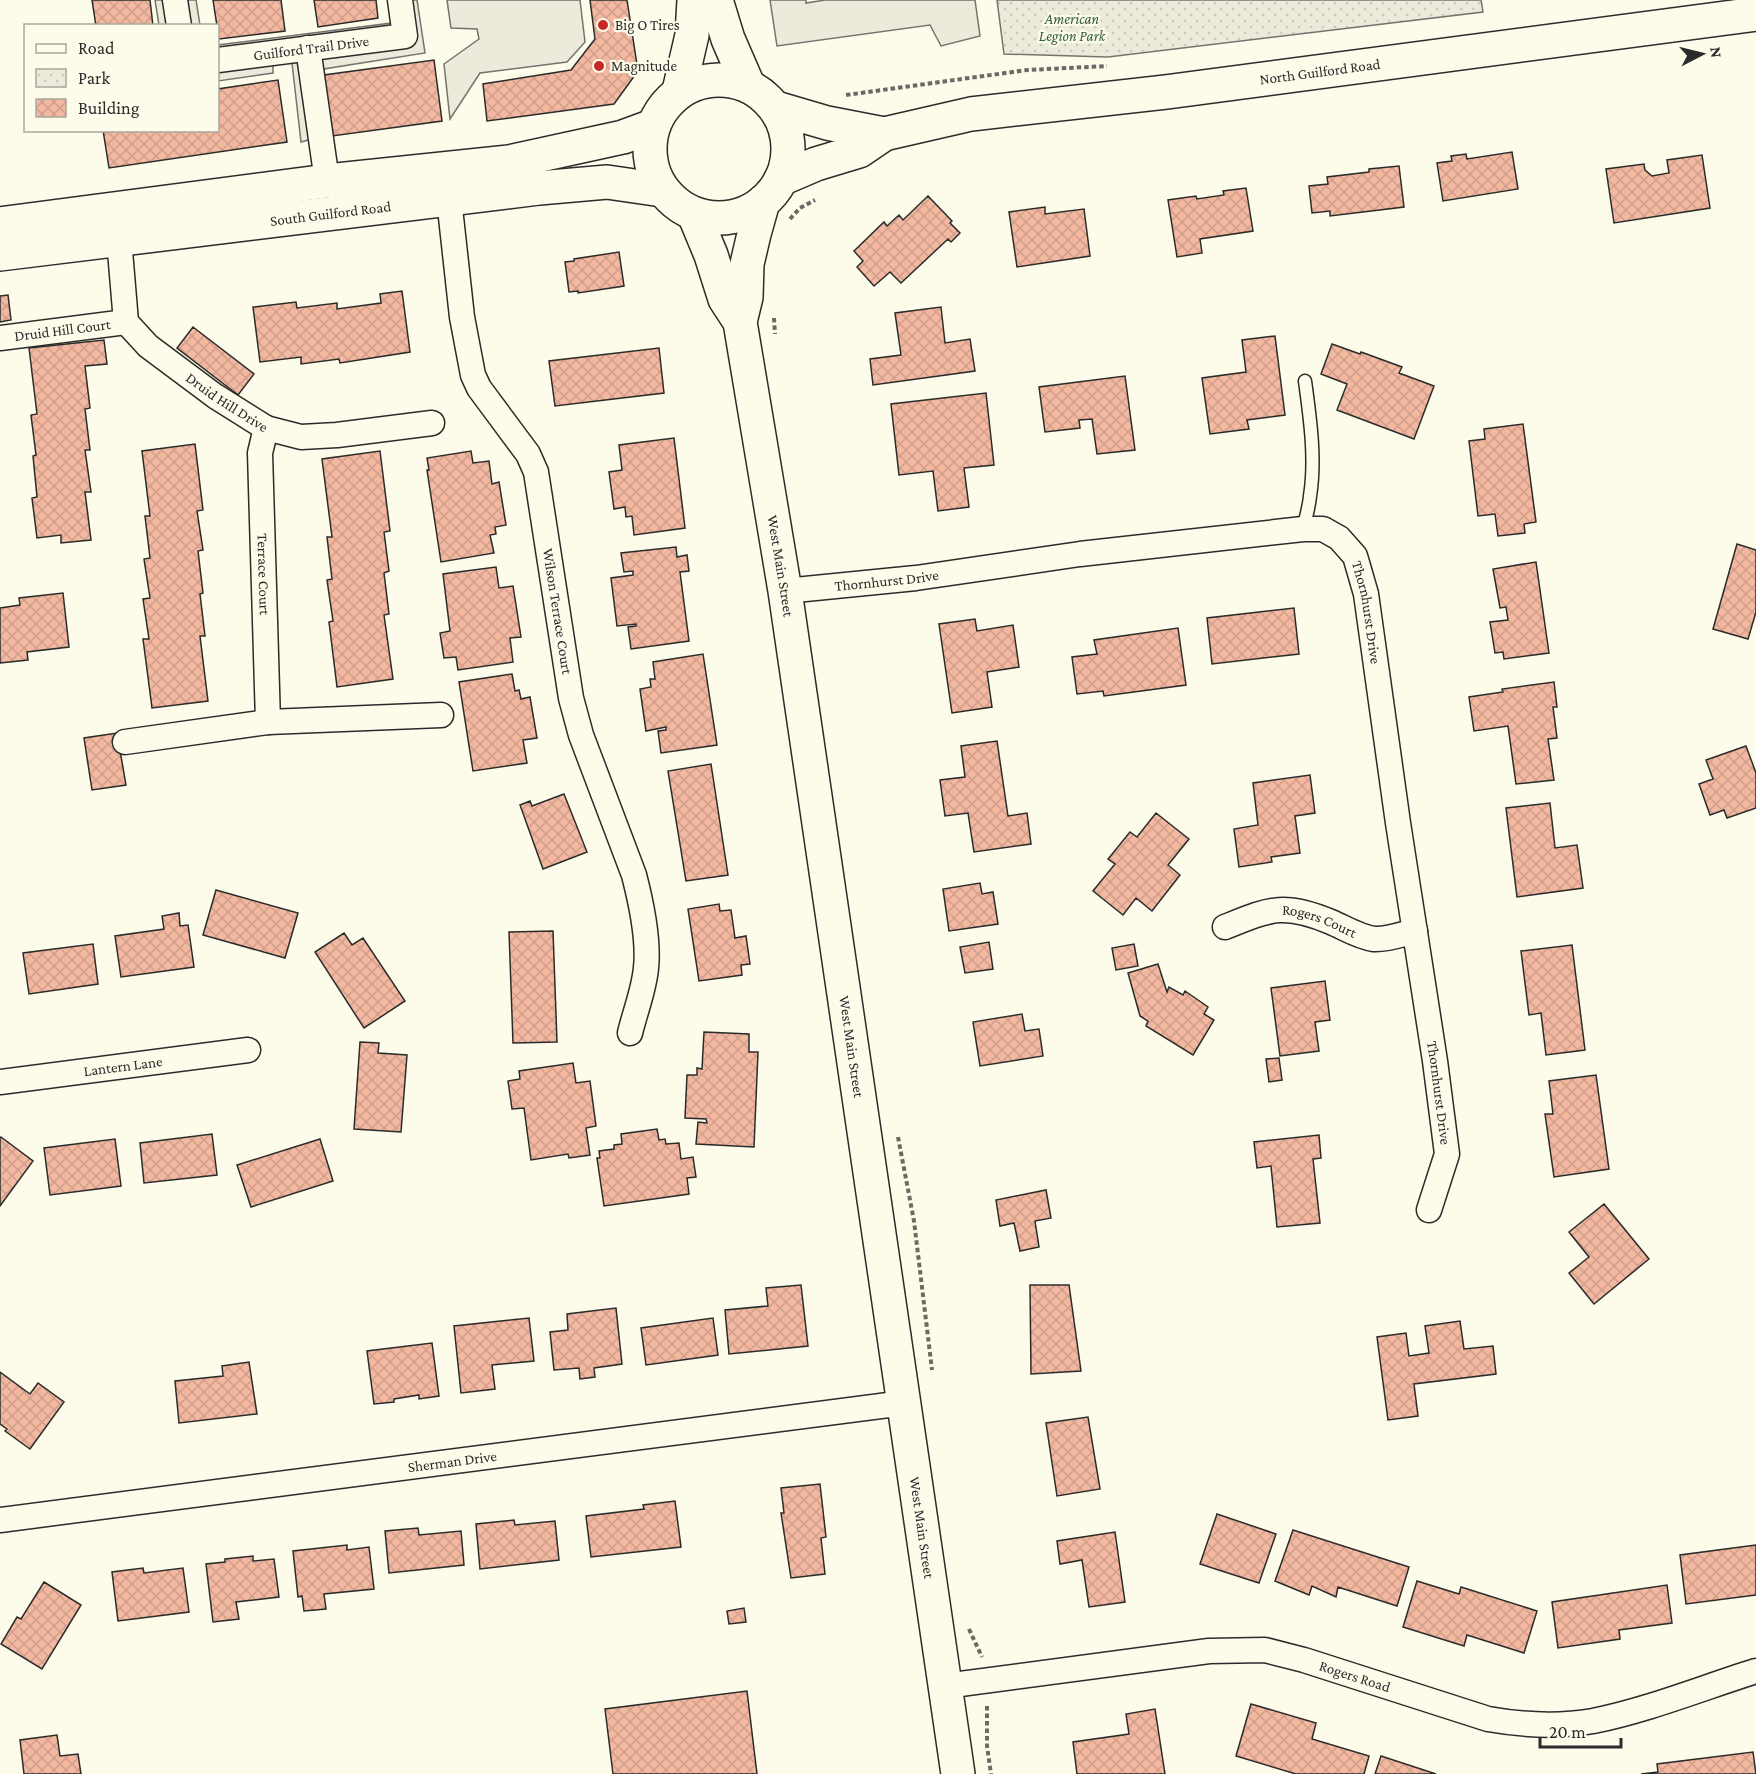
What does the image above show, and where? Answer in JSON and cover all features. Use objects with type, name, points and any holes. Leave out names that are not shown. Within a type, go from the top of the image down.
[{"type":"main road","points":[[679,91],[692,35],[694,0]]},
{"type":"main road","points":[[716,0],[728,39],[748,85]]},
{"type":"main road","name":"North Guilford Road","points":[[778,201],[816,164],[859,150],[884,134],[971,114],[1166,92],[1756,14]]},
{"type":"main road","points":[[713,79],[731,80],[748,85],[764,95],[776,108],[784,125],[788,143],[787,162],[778,201],[730,218],[712,218],[694,214],[676,204],[662,190],[652,170],[649,148],[653,126],[663,106],[679,91],[695,83],[713,79]]},
{"type":"main road","name":"North Guilford Road","points":[[776,108],[827,123],[884,134]]},
{"type":"main road","points":[[447,184],[528,159],[623,136],[653,126]]},
{"type":"main road","points":[[0,254],[117,224],[447,184],[607,182],[662,190]]},
{"type":"main road","name":"West Main Street","points":[[778,201],[754,234],[747,264],[746,297],[740,322],[785,591],[958,1774]]},
{"type":"main road","name":"West Main Street","points":[[694,214],[711,255],[725,299],[740,322]]},
{"type":"main road","points":[[0,224],[117,224]]},
{"type":"street","points":[[175,0],[178,24]]},
{"type":"street","name":"Guilford Trail Drive","points":[[219,60],[405,36],[400,0]]},
{"type":"street","points":[[308,48],[329,197]]},
{"type":"street","name":"Wilson Terrace Court","points":[[447,184],[469,358],[479,388],[528,454],[536,472],[571,698],[581,735],[634,875],[639,898],[647,954],[646,970],[630,1033]]},
{"type":"street","points":[[117,224],[126,322]]},
{"type":"street","name":"Druid Hill Court","points":[[0,338],[126,322]]},
{"type":"street","name":"Druid Hill Drive","points":[[126,322],[148,346],[215,396],[266,428],[301,437],[432,423]]},
{"type":"street","name":"Terrace Court","points":[[266,428],[260,453],[268,722]]},
{"type":"street","name":"Thornhurst Drive","points":[[785,591],[916,578],[1080,554],[1303,529],[1323,530],[1338,538],[1355,556],[1362,574],[1447,1154],[1429,1210]]},
{"type":"street","points":[[125,742],[268,722],[441,715]]},
{"type":"street","name":"Rogers Court","points":[[1225,927],[1265,911],[1284,909],[1310,913],[1357,934],[1376,939],[1415,931]]},
{"type":"street","name":"Lantern Lane","points":[[0,1082],[248,1050]]},
{"type":"street","name":"Sherman Drive","points":[[0,1520],[904,1403]]},
{"type":"street","name":"Rogers Road","points":[[945,1686],[1209,1651],[1265,1650],[1304,1660],[1488,1719],[1517,1724],[1559,1724],[1592,1721],[1629,1712],[1756,1671]]},
{"type":"lane","points":[[1303,529],[1311,494],[1312,464],[1310,417],[1305,381]]},
{"type":"path","points":[[778,201],[800,208],[817,198]]},
{"type":"path","points":[[773,307],[775,339]]},
{"type":"path","points":[[897,1131],[914,1221],[933,1375]]},
{"type":"path","points":[[966,1623],[981,1653],[987,1680],[987,1746],[991,1774]]},
{"type":"green space","name":"American Legion Park","points":[[997,0],[1481,0],[1483,12],[1108,57],[1004,54]]},
{"type":"shaded area","points":[[155,0],[196,0],[200,24],[159,24]]},
{"type":"shaded area","points":[[388,0],[417,0],[425,53],[324,69],[330,134],[301,142],[292,63],[273,63],[273,73],[219,81],[219,45],[391,23]]},
{"type":"shaded area","points":[[447,0],[580,0],[585,42],[567,62],[480,73],[450,119],[444,64],[479,39],[477,29],[451,28]]},
{"type":"shaded area","points":[[770,0],[806,0],[806,3],[825,0],[975,0],[980,36],[941,46],[930,25],[777,46]]},
{"type":"building","points":[[92,0],[150,0],[153,24],[96,24]]},
{"type":"building","points":[[213,0],[281,0],[285,31],[219,39],[219,24],[217,24]]},
{"type":"building","points":[[314,0],[376,0],[378,18],[318,27]]},
{"type":"building","points":[[590,0],[627,0],[638,71],[614,104],[487,121],[483,84],[571,70],[595,39]]},
{"type":"building","points":[[434,60],[442,121],[332,136],[324,75]]},
{"type":"building","points":[[278,80],[287,142],[109,168],[103,132],[219,132],[219,89]]},
{"type":"building","points":[[1512,152],[1518,189],[1443,201],[1437,163],[1452,161],[1451,156],[1466,154],[1467,159]]},
{"type":"building","points":[[1702,155],[1710,208],[1614,223],[1606,169],[1644,164],[1645,170],[1652,176],[1669,173],[1667,160]]},
{"type":"building","points":[[1399,166],[1404,207],[1330,216],[1330,211],[1312,213],[1309,186],[1328,184],[1327,177]]},
{"type":"building","points":[[1246,188],[1253,231],[1200,239],[1202,253],[1177,257],[1168,200],[1224,195],[1223,191]]},
{"type":"building","points":[[928,196],[960,233],[951,242],[948,239],[901,283],[890,272],[874,286],[857,267],[863,261],[854,251],[884,222],[887,226],[899,215],[903,220]]},
{"type":"building","points":[[1045,207],[1045,214],[1084,209],[1090,256],[1017,267],[1009,212]]},
{"type":"building","points":[[619,252],[624,286],[578,293],[578,291],[569,292],[565,262]]},
{"type":"building","points":[[402,291],[410,352],[340,363],[339,359],[301,364],[301,357],[260,362],[253,307],[296,302],[297,308],[337,303],[337,309],[381,303],[380,294]]},
{"type":"building","points":[[8,295],[11,320],[0,322],[0,296]]},
{"type":"building","points":[[941,307],[945,343],[970,339],[975,371],[873,385],[870,359],[901,355],[895,313]]},
{"type":"building","points":[[193,327],[254,374],[238,395],[177,348]]},
{"type":"building","points":[[1275,336],[1285,415],[1247,420],[1249,429],[1210,434],[1202,378],[1246,372],[1242,340]]},
{"type":"building","points":[[104,340],[107,364],[85,366],[90,408],[85,409],[90,450],[85,450],[91,492],[85,492],[91,540],[61,543],[61,535],[37,538],[32,498],[37,497],[33,456],[36,455],[31,415],[37,414],[29,348]]},
{"type":"building","points":[[1332,344],[1402,367],[1399,373],[1434,386],[1414,439],[1337,410],[1347,384],[1321,374]]},
{"type":"building","points":[[659,348],[664,393],[555,406],[549,361]]},
{"type":"building","points":[[1125,376],[1135,450],[1097,454],[1092,419],[1079,420],[1080,428],[1045,432],[1039,387]]},
{"type":"building","points":[[986,393],[994,465],[964,468],[969,507],[938,511],[933,471],[899,475],[891,404]]},
{"type":"building","points":[[1523,424],[1536,522],[1524,524],[1525,533],[1498,536],[1495,514],[1478,516],[1469,441],[1485,439],[1484,429]]},
{"type":"building","points":[[674,438],[685,528],[634,535],[632,516],[626,517],[625,507],[614,509],[609,472],[622,470],[619,445]]},
{"type":"building","points":[[195,444],[203,510],[197,511],[203,550],[198,551],[205,636],[200,636],[208,701],[152,708],[143,639],[149,639],[143,599],[150,598],[144,559],[150,558],[145,516],[150,516],[142,451]]},
{"type":"building","points":[[380,451],[390,531],[384,532],[389,571],[384,573],[389,614],[384,615],[393,679],[337,687],[329,622],[333,621],[327,580],[332,579],[327,537],[332,537],[322,459]]},
{"type":"building","points":[[471,451],[473,463],[489,461],[492,484],[499,482],[506,525],[495,527],[496,534],[490,535],[494,553],[441,562],[427,458]]},
{"type":"building","points":[[1737,544],[1756,550],[1756,612],[1748,639],[1713,629]]},
{"type":"building","points":[[676,547],[677,557],[687,555],[689,571],[680,572],[689,641],[631,649],[628,627],[636,626],[636,624],[617,626],[611,578],[633,575],[633,571],[624,572],[621,553]]},
{"type":"building","points":[[1536,562],[1549,653],[1504,659],[1503,652],[1495,653],[1490,622],[1508,620],[1506,607],[1500,608],[1493,569]]},
{"type":"building","points":[[496,567],[499,588],[513,586],[521,637],[510,638],[513,662],[458,670],[456,657],[444,658],[440,633],[450,631],[443,574]]},
{"type":"building","points":[[63,593],[69,647],[27,652],[28,660],[0,663],[0,608],[20,605],[19,598]]},
{"type":"building","points":[[1294,608],[1299,654],[1212,664],[1207,618]]},
{"type":"building","points":[[975,619],[977,631],[1013,625],[1019,667],[987,672],[992,707],[952,713],[939,624]]},
{"type":"building","points":[[1178,628],[1186,685],[1104,696],[1103,691],[1077,694],[1072,657],[1097,654],[1094,640]]},
{"type":"building","points":[[703,654],[717,745],[661,753],[658,731],[666,730],[666,727],[646,731],[640,689],[651,687],[650,679],[655,679],[653,662]]},
{"type":"building","points":[[512,674],[515,691],[519,690],[521,699],[530,697],[537,738],[523,740],[527,763],[473,771],[459,682]]},
{"type":"building","points":[[1554,682],[1557,707],[1553,707],[1557,738],[1548,739],[1554,780],[1516,784],[1508,726],[1474,731],[1469,697],[1503,692],[1502,689]]},
{"type":"building","points":[[117,733],[126,785],[92,790],[84,738]]},
{"type":"building","points":[[997,741],[1008,816],[1027,813],[1031,844],[974,852],[968,813],[945,816],[940,780],[965,777],[961,746]]},
{"type":"building","points":[[1746,746],[1756,773],[1756,808],[1727,818],[1724,810],[1710,815],[1699,784],[1713,779],[1706,760]]},
{"type":"building","points":[[711,764],[728,875],[686,881],[668,771]]},
{"type":"building","points":[[1310,775],[1315,813],[1295,816],[1300,853],[1271,857],[1272,862],[1239,867],[1234,829],[1258,825],[1253,783]]},
{"type":"building","points":[[564,794],[587,852],[543,869],[520,805],[530,801],[532,806]]},
{"type":"building","points":[[1550,803],[1555,848],[1577,845],[1583,888],[1517,897],[1506,808]]},
{"type":"building","points":[[1156,813],[1189,839],[1168,865],[1180,875],[1152,911],[1136,898],[1123,915],[1093,891],[1115,864],[1108,859],[1130,832],[1137,837]]},
{"type":"building","points":[[980,883],[982,894],[993,892],[998,924],[949,931],[943,889]]},
{"type":"building","points":[[216,890],[298,913],[285,958],[203,935]]},
{"type":"building","points":[[719,904],[720,911],[731,910],[735,938],[746,936],[750,964],[741,965],[742,975],[699,981],[688,909]]},
{"type":"building","points":[[179,913],[180,926],[188,925],[194,967],[121,977],[115,936],[164,929],[162,916]]},
{"type":"building","points":[[553,931],[557,1042],[513,1043],[509,932]]},
{"type":"building","points":[[344,933],[352,945],[363,938],[405,1001],[364,1028],[315,952]]},
{"type":"building","points":[[989,942],[993,969],[965,973],[960,947]]},
{"type":"building","points":[[93,944],[98,984],[29,994],[23,953]]},
{"type":"building","points":[[1134,944],[1138,966],[1116,970],[1112,948]]},
{"type":"building","points":[[1572,945],[1585,1050],[1546,1055],[1541,1013],[1529,1015],[1521,951]]},
{"type":"building","points":[[1158,964],[1167,992],[1169,987],[1183,995],[1185,991],[1208,1007],[1204,1014],[1214,1020],[1193,1055],[1146,1026],[1148,1021],[1140,1016],[1128,973]]},
{"type":"building","points":[[1325,981],[1330,1020],[1315,1022],[1319,1051],[1280,1056],[1271,988]]},
{"type":"building","points":[[1022,1014],[1025,1031],[1039,1029],[1043,1056],[980,1066],[973,1022]]},
{"type":"building","points":[[704,1032],[749,1034],[749,1052],[758,1052],[754,1147],[696,1144],[698,1122],[707,1123],[706,1119],[685,1118],[687,1075],[697,1075],[697,1068],[702,1069]]},
{"type":"building","points":[[360,1042],[379,1043],[378,1053],[407,1055],[401,1132],[354,1129]]},
{"type":"building","points":[[1279,1058],[1282,1080],[1269,1082],[1266,1059]]},
{"type":"building","points":[[573,1063],[576,1083],[590,1081],[596,1126],[586,1128],[590,1155],[569,1158],[568,1154],[531,1160],[524,1108],[512,1109],[508,1081],[520,1079],[519,1071]]},
{"type":"building","points":[[1596,1075],[1609,1169],[1554,1177],[1545,1114],[1553,1114],[1549,1081]]},
{"type":"building","points":[[657,1129],[659,1140],[665,1139],[666,1144],[679,1143],[681,1159],[693,1157],[696,1177],[687,1178],[689,1194],[604,1206],[597,1158],[600,1158],[599,1151],[614,1149],[614,1145],[622,1144],[621,1134]]},
{"type":"building","points":[[212,1134],[217,1175],[144,1183],[140,1143]]},
{"type":"building","points":[[1319,1135],[1321,1158],[1313,1159],[1320,1223],[1277,1227],[1271,1166],[1257,1168],[1254,1142]]},
{"type":"building","points":[[0,1138],[33,1161],[0,1206]]},
{"type":"building","points":[[115,1139],[121,1186],[50,1195],[44,1148]]},
{"type":"building","points":[[320,1139],[333,1181],[251,1207],[237,1165]]},
{"type":"building","points":[[1046,1190],[1051,1218],[1035,1221],[1039,1247],[1020,1251],[1014,1223],[1000,1226],[996,1200]]},
{"type":"building","points":[[1604,1204],[1649,1259],[1594,1304],[1569,1273],[1589,1257],[1569,1232]]},
{"type":"building","points":[[801,1285],[808,1346],[729,1354],[725,1310],[768,1306],[766,1288]]},
{"type":"building","points":[[1030,1285],[1069,1285],[1081,1371],[1031,1374]]},
{"type":"building","points":[[616,1308],[622,1364],[594,1368],[595,1377],[580,1379],[579,1368],[554,1370],[550,1332],[568,1330],[567,1314]]},
{"type":"building","points":[[529,1318],[534,1361],[492,1365],[495,1389],[461,1393],[454,1326]]},
{"type":"building","points":[[713,1318],[718,1355],[646,1365],[641,1328]]},
{"type":"building","points":[[1460,1321],[1464,1349],[1493,1346],[1496,1374],[1414,1384],[1418,1416],[1388,1420],[1377,1337],[1406,1333],[1409,1356],[1429,1353],[1425,1326]]},
{"type":"building","points":[[432,1343],[439,1396],[419,1399],[419,1395],[394,1399],[394,1402],[374,1404],[367,1351]]},
{"type":"building","points":[[249,1362],[257,1414],[179,1423],[175,1381],[223,1376],[222,1366]]},
{"type":"building","points":[[0,1372],[30,1394],[38,1383],[64,1402],[30,1449],[5,1431],[7,1429],[0,1424]]},
{"type":"building","points":[[1088,1417],[1100,1489],[1057,1496],[1046,1423]]},
{"type":"building","points":[[820,1484],[826,1537],[821,1538],[825,1574],[791,1578],[781,1513],[784,1513],[781,1488]]},
{"type":"building","points":[[675,1501],[681,1547],[591,1557],[586,1516],[644,1509],[643,1505]]},
{"type":"building","points":[[1217,1514],[1276,1534],[1259,1583],[1200,1564]]},
{"type":"building","points":[[514,1520],[515,1525],[555,1521],[559,1560],[480,1569],[476,1524]]},
{"type":"building","points":[[418,1528],[419,1535],[461,1531],[464,1565],[389,1573],[385,1531]]},
{"type":"building","points":[[1293,1530],[1409,1567],[1397,1606],[1338,1587],[1336,1597],[1312,1586],[1309,1595],[1275,1581]]},
{"type":"building","points":[[1115,1532],[1125,1602],[1089,1607],[1082,1560],[1060,1564],[1057,1541]]},
{"type":"building","points":[[347,1545],[347,1550],[369,1547],[374,1589],[324,1594],[326,1609],[304,1611],[302,1596],[298,1597],[293,1551]]},
{"type":"building","points":[[1756,1545],[1756,1595],[1686,1604],[1680,1555]]},
{"type":"building","points":[[253,1556],[253,1561],[274,1559],[279,1597],[236,1602],[239,1619],[213,1622],[206,1564]]},
{"type":"building","points":[[143,1568],[144,1573],[183,1568],[189,1612],[118,1621],[112,1572]]},
{"type":"building","points":[[1417,1581],[1459,1594],[1461,1587],[1537,1611],[1524,1653],[1467,1635],[1464,1646],[1403,1627]]},
{"type":"building","points":[[44,1582],[81,1605],[42,1669],[1,1644],[17,1617],[21,1619]]},
{"type":"building","points":[[1667,1585],[1672,1623],[1619,1630],[1620,1639],[1558,1648],[1552,1602]]},
{"type":"building","points":[[744,1608],[746,1622],[729,1624],[727,1611]]},
{"type":"building","points":[[747,1691],[757,1774],[613,1774],[605,1709]]},
{"type":"building","points":[[1251,1704],[1316,1723],[1312,1739],[1369,1756],[1364,1774],[1296,1774],[1236,1756]]},
{"type":"building","points":[[1155,1709],[1165,1774],[1077,1774],[1073,1742],[1129,1734],[1126,1714]]},
{"type":"building","points":[[57,1735],[60,1756],[78,1754],[81,1774],[24,1774],[20,1740]]},
{"type":"building","points":[[1753,1752],[1756,1774],[1641,1774],[1658,1772],[1657,1764]]},
{"type":"building","points":[[1381,1756],[1436,1774],[1375,1774]]},
{"type":"place","name":"Big O Tires","points":[[603,25]]},
{"type":"place","name":"Magnitude","points":[[599,66]]}]
